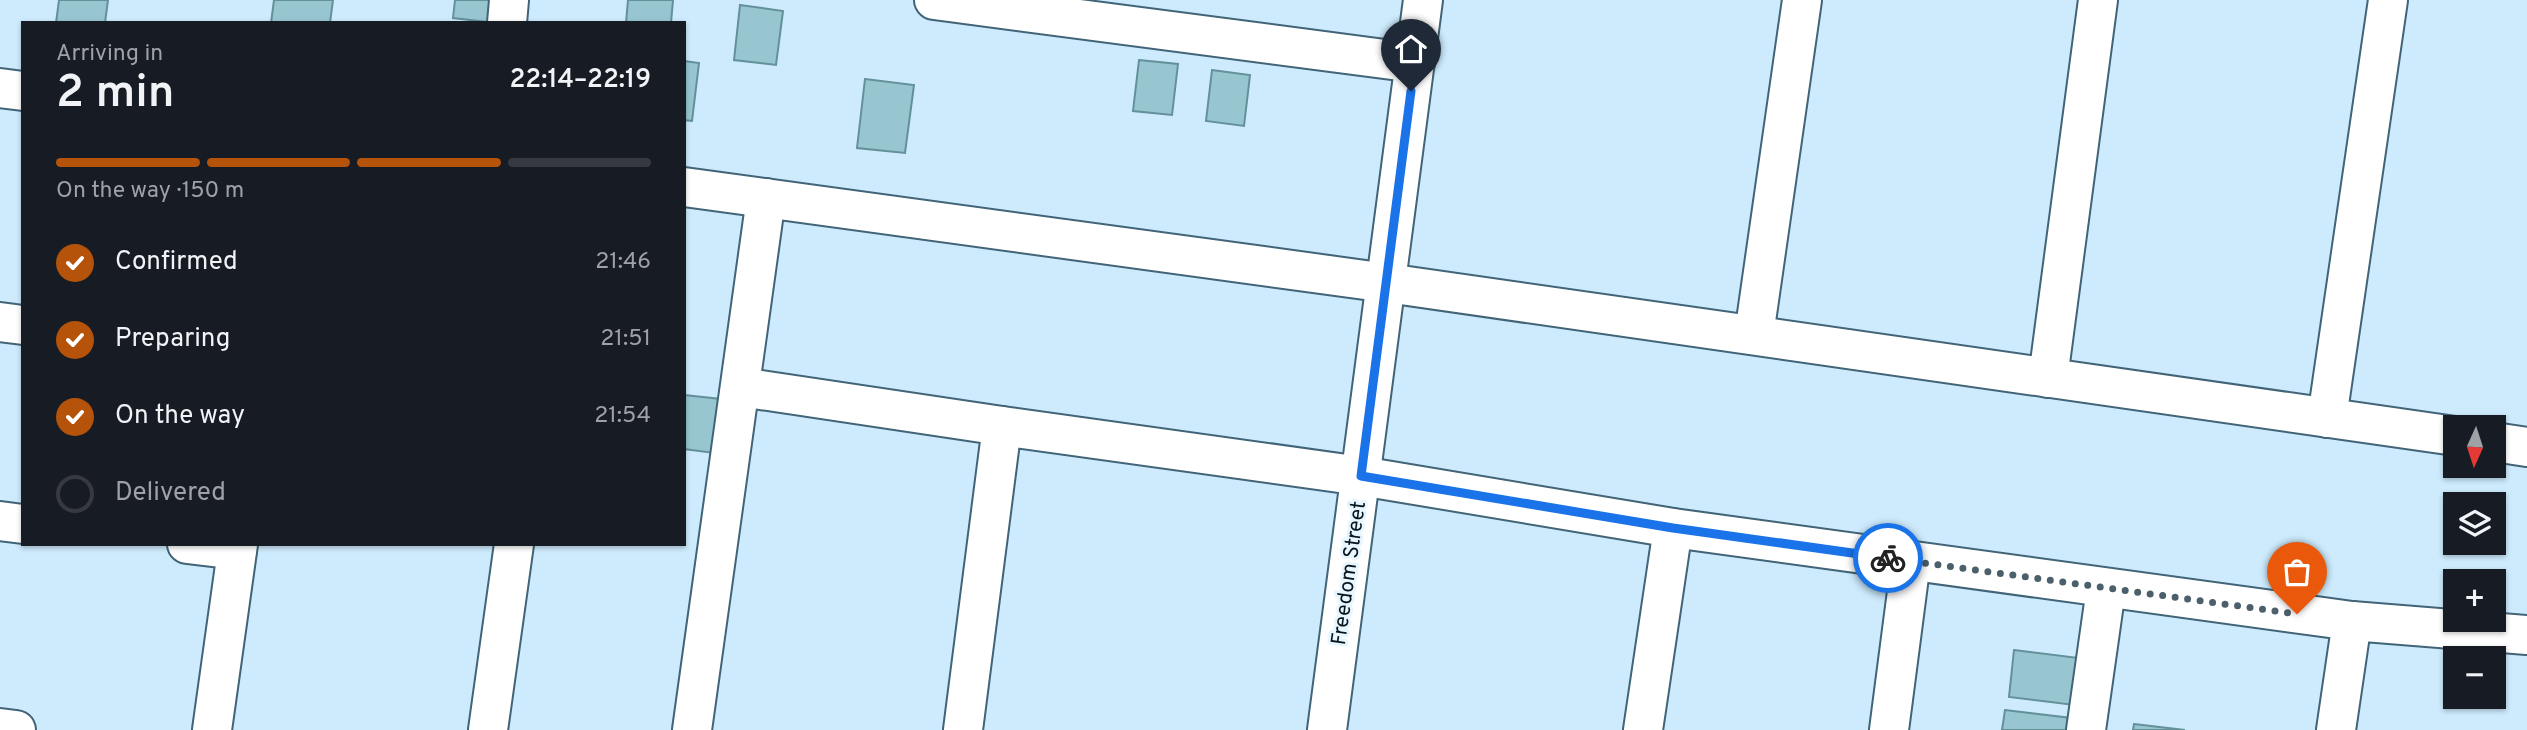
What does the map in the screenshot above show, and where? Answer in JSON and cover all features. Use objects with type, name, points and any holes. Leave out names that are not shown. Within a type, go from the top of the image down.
[{"type":"street","points":[[507,21],[509,0]]},
{"type":"street","points":[[934,0],[1143,14],[1415,63]]},
{"type":"street","name":"Freedom Street","points":[[1327,730],[1423,0]]},
{"type":"street","points":[[1754,335],[1802,0]]},
{"type":"street","points":[[2048,378],[2098,0]]},
{"type":"street","points":[[2328,418],[2388,0]]},
{"type":"street","points":[[0,88],[21,91]]},
{"type":"street","points":[[686,187],[1387,283],[2443,434]]},
{"type":"street","points":[[692,730],[766,198]]},
{"type":"street","points":[[0,322],[21,325]]},
{"type":"street","points":[[741,387],[1361,476],[1673,528],[2106,589],[2352,621],[2527,635]]},
{"type":"street","points":[[963,730],[1002,426]]},
{"type":"street","points":[[2506,444],[2527,447]]},
{"type":"street","points":[[0,521],[21,524]]},
{"type":"street","points":[[1643,730],[1673,528]]},
{"type":"street","points":[[488,730],[514,546]]},
{"type":"street","points":[[212,730],[237,547]]},
{"type":"street","points":[[1889,730],[1911,561]]},
{"type":"street","points":[[2086,730],[2106,589]]},
{"type":"street","points":[[2336,730],[2352,621]]},
{"type":"street","points":[[0,728],[16,730]]},
{"type":"building","points":[[59,0],[108,0],[105,21],[56,21]]},
{"type":"building","points":[[274,0],[333,0],[330,21],[271,21]]},
{"type":"building","points":[[455,0],[498,0],[496,21],[453,18]]},
{"type":"building","points":[[628,0],[673,0],[671,21],[626,21]]},
{"type":"building","points":[[740,5],[783,11],[776,65],[734,60]]},
{"type":"building","points":[[1139,60],[1178,64],[1172,115],[1133,111]]},
{"type":"building","points":[[686,61],[699,63],[692,121],[686,120]]},
{"type":"building","points":[[1212,70],[1250,75],[1244,126],[1206,121]]},
{"type":"building","points":[[865,79],[914,85],[905,153],[857,148]]},
{"type":"building","points":[[686,395],[721,399],[714,453],[686,449]]},
{"type":"building","points":[[2014,650],[2079,658],[2074,705],[2009,697]]},
{"type":"building","points":[[2005,710],[2071,718],[2070,730],[2002,730]]},
{"type":"building","points":[[2134,724],[2185,730],[2133,730]]},
{"type":"way so far","points":[[1888,558],[2297,614]]},
{"type":"route","points":[[1411,91],[1361,476],[1673,528],[1888,558]]}]
